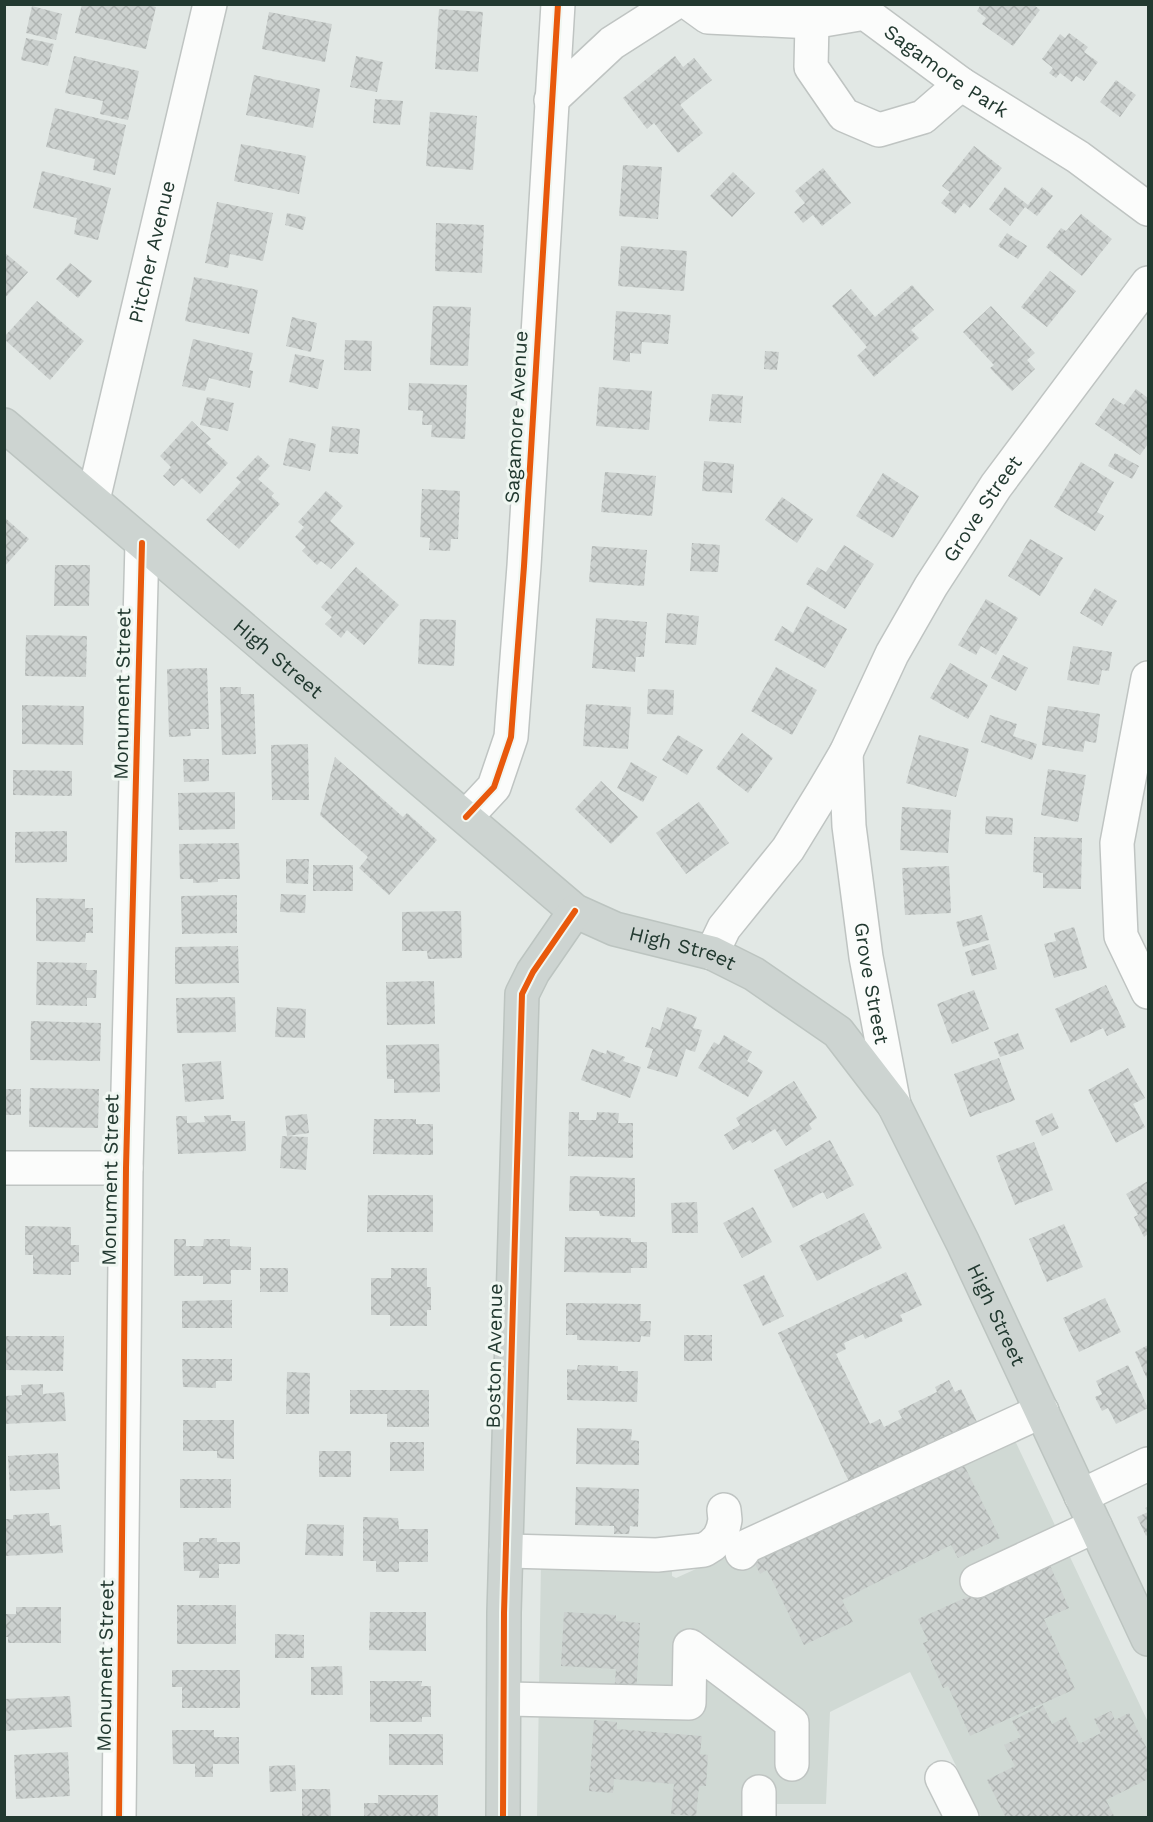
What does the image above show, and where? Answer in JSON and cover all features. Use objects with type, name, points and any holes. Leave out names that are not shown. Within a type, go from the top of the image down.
[{"type":"main road","name":"High Street","points":[[4,425],[575,911],[615,929],[712,953],[754,974],[838,1032],[894,1105],[963,1243],[1149,1639]]},
{"type":"main road","name":"Boston Avenue","points":[[503,1818],[506,1551],[522,994],[533,972],[575,911]]},
{"type":"street","name":"Pitcher Avenue","points":[[93,500],[210,4]]},
{"type":"street","name":"Sagamore Avenue","points":[[466,817],[494,787],[511,737],[558,4]]},
{"type":"street","points":[[551,100],[612,43],[673,4]]},
{"type":"street","name":"Sagamore Park","points":[[690,4],[708,16],[812,21],[865,9],[961,84],[1078,158],[1149,209]]},
{"type":"street","points":[[812,21],[812,67],[844,115],[879,130],[923,117],[961,84]]},
{"type":"street","name":"Grove Street","points":[[712,953],[724,928],[788,849],[846,753],[892,654],[931,586],[996,486],[1149,283]]},
{"type":"street","name":"Monument Street","points":[[119,1818],[126,1168],[142,543]]},
{"type":"street","points":[[1149,678],[1117,843],[1121,936],[1149,992]]},
{"type":"street","name":"Grove Street","points":[[846,753],[849,826],[866,957],[894,1105]]},
{"type":"street","points":[[4,1168],[126,1168]]},
{"type":"street","points":[[742,1553],[747,1546],[1041,1411]]},
{"type":"street","points":[[1081,1496],[1149,1464]]},
{"type":"street","points":[[506,1551],[657,1555],[704,1550],[719,1538],[725,1520],[724,1510]]},
{"type":"street","points":[[977,1581],[1095,1526]]},
{"type":"street","points":[[504,1699],[689,1703],[690,1646],[792,1723],[792,1764]]},
{"type":"street","points":[[942,1778],[962,1818]]},
{"type":"shaded area","points":[[1009,1428],[1148,1722],[1148,1817],[981,1817],[910,1672],[830,1712],[826,1804],[758,1804],[760,1818],[537,1818],[541,1562],[672,1565],[672,1576],[676,1578]]},
{"type":"building","points":[[82,4],[146,4],[156,7],[146,49],[75,33]]},
{"type":"building","points":[[981,4],[1033,4],[1040,10],[1013,46],[982,24],[986,18],[977,11]]},
{"type":"building","points":[[32,6],[62,14],[56,40],[26,33]]},
{"type":"building","points":[[439,9],[483,12],[478,72],[435,69]]},
{"type":"building","points":[[269,12],[332,24],[325,62],[262,49]]},
{"type":"building","points":[[1069,33],[1088,47],[1084,52],[1098,62],[1084,81],[1076,76],[1072,82],[1060,73],[1056,78],[1049,73],[1053,68],[1042,59],[1060,34],[1065,38]]},
{"type":"building","points":[[26,38],[54,44],[48,66],[21,60]]},
{"type":"building","points":[[74,56],[139,71],[128,120],[100,114],[103,101],[65,93]]},
{"type":"building","points":[[356,56],[383,62],[377,92],[350,87]]},
{"type":"building","points":[[675,56],[683,67],[694,58],[712,80],[680,105],[703,133],[678,153],[654,123],[647,129],[623,98]]},
{"type":"building","points":[[254,75],[320,89],[313,128],[246,115]]},
{"type":"building","points":[[1116,80],[1136,95],[1120,117],[1100,102]]},
{"type":"building","points":[[375,99],[403,101],[400,125],[373,123]]},
{"type":"building","points":[[55,108],[126,125],[115,175],[93,170],[95,159],[46,147]]},
{"type":"building","points":[[430,112],[477,116],[473,170],[426,166]]},
{"type":"building","points":[[241,144],[306,156],[299,194],[234,181]]},
{"type":"building","points":[[974,146],[1002,168],[970,208],[964,203],[955,214],[941,203],[950,192],[942,186]]},
{"type":"building","points":[[623,165],[662,167],[658,219],[619,216]]},
{"type":"building","points":[[823,168],[851,203],[822,226],[813,215],[803,223],[794,212],[805,203],[795,191]]},
{"type":"building","points":[[42,171],[111,188],[98,240],[74,234],[77,218],[33,208]]},
{"type":"building","points":[[733,172],[755,193],[732,217],[710,196]]},
{"type":"building","points":[[1005,187],[1028,205],[1042,187],[1053,196],[1037,216],[1025,207],[1010,226],[989,209]]},
{"type":"building","points":[[217,202],[273,213],[263,261],[230,254],[228,268],[205,263]]},
{"type":"building","points":[[287,213],[306,217],[303,230],[285,225]]},
{"type":"building","points":[[1081,214],[1112,239],[1082,276],[1046,247],[1061,228],[1066,231]]},
{"type":"building","points":[[436,223],[484,225],[482,273],[435,271]]},
{"type":"building","points":[[1007,233],[1027,246],[1018,259],[998,246]]},
{"type":"building","points":[[621,246],[687,251],[684,291],[618,286]]},
{"type":"building","points":[[4,252],[28,272],[4,299]]},
{"type":"building","points":[[70,263],[92,281],[78,298],[56,279]]},
{"type":"building","points":[[1050,271],[1076,291],[1047,327],[1021,307]]},
{"type":"building","points":[[194,277],[258,290],[249,334],[185,321]]},
{"type":"building","points":[[912,285],[934,310],[911,330],[919,338],[874,377],[857,356],[867,347],[832,306],[851,289],[875,317]]},
{"type":"building","points":[[37,301],[84,341],[50,380],[4,339]]},
{"type":"building","points":[[433,306],[471,307],[468,366],[430,365]]},
{"type":"building","points":[[991,306],[1035,353],[1027,360],[1035,369],[1012,391],[990,368],[994,365],[963,332]]},
{"type":"building","points":[[616,311],[671,315],[668,344],[642,342],[641,354],[630,353],[630,362],[613,360]]},
{"type":"building","points":[[292,317],[317,323],[311,352],[286,346]]},
{"type":"building","points":[[193,339],[253,353],[249,370],[253,371],[250,388],[209,378],[205,391],[182,386]]},
{"type":"building","points":[[345,340],[372,341],[371,371],[344,370]]},
{"type":"building","points":[[765,351],[779,352],[777,370],[764,369]]},
{"type":"building","points":[[295,354],[324,360],[318,389],[289,382]]},
{"type":"building","points":[[409,383],[467,385],[465,439],[431,437],[432,425],[422,425],[423,411],[408,410]]},
{"type":"building","points":[[599,387],[652,391],[649,430],[596,426]]},
{"type":"building","points":[[1136,389],[1148,398],[1148,444],[1140,455],[1095,424],[1113,398],[1124,405]]},
{"type":"building","points":[[712,394],[743,396],[741,423],[709,421]]},
{"type":"building","points":[[207,397],[234,403],[228,431],[200,425]]},
{"type":"building","points":[[192,421],[211,439],[206,443],[228,463],[200,494],[182,478],[174,486],[163,476],[171,467],[160,456]]},
{"type":"building","points":[[332,426],[360,429],[358,454],[329,452]]},
{"type":"building","points":[[289,438],[316,444],[310,471],[283,465]]},
{"type":"building","points":[[1115,453],[1139,466],[1132,479],[1108,466]]},
{"type":"building","points":[[258,455],[270,466],[258,479],[274,493],[271,496],[280,504],[239,549],[206,520],[241,482],[236,478]]},
{"type":"building","points":[[704,461],[734,464],[732,493],[702,491]]},
{"type":"building","points":[[1081,462],[1114,482],[1097,512],[1104,516],[1095,531],[1054,507]]},
{"type":"building","points":[[605,472],[656,476],[652,516],[601,512]]},
{"type":"building","points":[[883,473],[919,496],[893,538],[856,516]]},
{"type":"building","points":[[422,489],[460,491],[458,539],[451,539],[450,551],[429,550],[430,538],[420,537]]},
{"type":"building","points":[[326,491],[343,506],[330,521],[355,543],[331,569],[321,561],[317,565],[302,551],[306,547],[295,537],[304,527],[298,522]]},
{"type":"building","points":[[782,497],[813,519],[797,543],[765,520]]},
{"type":"building","points":[[4,517],[29,539],[4,567]]},
{"type":"building","points":[[1030,539],[1063,558],[1040,596],[1008,576]]},
{"type":"building","points":[[692,543],[720,545],[718,572],[690,571]]},
{"type":"building","points":[[844,545],[874,564],[845,609],[806,584],[817,567],[826,572]]},
{"type":"building","points":[[592,546],[647,550],[644,586],[589,582]]},
{"type":"building","points":[[55,565],[90,565],[89,606],[54,606]]},
{"type":"building","points":[[356,567],[399,605],[364,645],[347,630],[341,638],[325,624],[332,617],[321,607]]},
{"type":"building","points":[[1095,588],[1117,601],[1102,626],[1080,613]]},
{"type":"building","points":[[986,599],[1018,618],[996,655],[981,646],[976,655],[958,645]]},
{"type":"building","points":[[807,606],[847,629],[825,668],[774,640],[782,626],[793,633]]},
{"type":"building","points":[[667,613],[699,616],[696,645],[665,643]]},
{"type":"building","points":[[596,618],[647,622],[644,657],[636,657],[635,672],[592,668]]},
{"type":"building","points":[[420,619],[456,620],[454,666],[418,664]]},
{"type":"building","points":[[26,635],[87,636],[86,677],[25,676]]},
{"type":"building","points":[[1073,646],[1112,652],[1109,671],[1102,670],[1099,685],[1067,680]]},
{"type":"building","points":[[1003,655],[1028,668],[1016,691],[991,678]]},
{"type":"building","points":[[950,663],[988,685],[968,719],[930,698]]},
{"type":"building","points":[[776,667],[817,690],[792,735],[751,711]]},
{"type":"building","points":[[207,668],[209,729],[190,729],[191,736],[169,737],[167,669]]},
{"type":"building","points":[[220,687],[241,687],[241,694],[254,694],[256,754],[222,755]]},
{"type":"building","points":[[648,689],[674,690],[673,715],[647,714]]},
{"type":"building","points":[[586,704],[631,707],[628,749],[583,746]]},
{"type":"building","points":[[22,705],[84,706],[83,745],[22,744]]},
{"type":"building","points":[[1048,706],[1100,714],[1096,743],[1085,741],[1083,752],[1042,745]]},
{"type":"building","points":[[990,715],[1017,724],[1013,736],[1037,744],[1032,760],[981,742]]},
{"type":"building","points":[[742,733],[773,758],[748,793],[716,768]]},
{"type":"building","points":[[678,735],[703,750],[687,775],[662,760]]},
{"type":"building","points":[[919,735],[969,749],[956,797],[906,783]]},
{"type":"building","points":[[308,744],[309,800],[272,800],[271,745]]},
{"type":"building","points":[[335,757],[403,817],[407,813],[437,840],[389,895],[359,868],[368,857],[320,815]]},
{"type":"building","points":[[183,759],[209,759],[209,781],[184,782]]},
{"type":"building","points":[[631,762],[657,777],[643,802],[617,788]]},
{"type":"building","points":[[1048,769],[1086,775],[1078,822],[1041,815]]},
{"type":"building","points":[[13,770],[72,771],[72,796],[13,795]]},
{"type":"building","points":[[601,781],[638,817],[611,844],[575,809]]},
{"type":"building","points":[[235,792],[235,829],[179,830],[178,793]]},
{"type":"building","points":[[699,802],[729,843],[686,874],[656,833]]},
{"type":"building","points":[[902,807],[951,810],[948,853],[900,850]]},
{"type":"building","points":[[986,816],[1013,818],[1012,835],[985,834]]},
{"type":"building","points":[[67,831],[67,862],[15,863],[15,832]]},
{"type":"building","points":[[1034,837],[1082,838],[1081,889],[1043,888],[1043,873],[1033,872]]},
{"type":"building","points":[[239,843],[240,879],[218,879],[218,882],[193,883],[193,879],[180,879],[179,844]]},
{"type":"building","points":[[286,859],[309,859],[308,884],[286,883]]},
{"type":"building","points":[[313,865],[353,865],[353,891],[313,891]]},
{"type":"building","points":[[949,866],[951,913],[905,915],[902,868]]},
{"type":"building","points":[[281,894],[306,895],[305,913],[280,912]]},
{"type":"building","points":[[237,895],[237,933],[182,934],[181,896]]},
{"type":"building","points":[[36,898],[85,899],[85,908],[93,908],[93,933],[86,933],[85,942],[36,941]]},
{"type":"building","points":[[461,911],[462,958],[428,959],[427,951],[402,951],[402,912]]},
{"type":"building","points":[[982,915],[989,940],[963,947],[956,922]]},
{"type":"building","points":[[1074,927],[1087,968],[1054,978],[1044,944],[1056,941],[1054,933]]},
{"type":"building","points":[[990,944],[997,969],[972,976],[965,952]]},
{"type":"building","points":[[238,946],[239,983],[175,984],[175,947]]},
{"type":"building","points":[[37,962],[87,963],[86,970],[97,970],[96,998],[87,998],[87,1006],[36,1005]]},
{"type":"building","points":[[434,981],[435,1024],[387,1025],[386,982]]},
{"type":"building","points":[[1106,985],[1126,1027],[1107,1036],[1103,1028],[1071,1043],[1055,1009]]},
{"type":"building","points":[[974,990],[989,1029],[952,1044],[937,1004]]},
{"type":"building","points":[[235,997],[236,1032],[177,1033],[176,998]]},
{"type":"building","points":[[277,1007],[306,1009],[305,1038],[275,1037]]},
{"type":"building","points":[[667,1007],[697,1017],[693,1028],[702,1030],[695,1052],[686,1049],[677,1077],[647,1068],[653,1049],[645,1047],[652,1027],[660,1030]]},
{"type":"building","points":[[31,1021],[101,1023],[100,1061],[30,1060]]},
{"type":"building","points":[[1018,1033],[1024,1049],[1000,1057],[994,1042]]},
{"type":"building","points":[[724,1035],[752,1052],[747,1061],[763,1071],[748,1097],[698,1068],[714,1042],[719,1045]]},
{"type":"building","points":[[439,1044],[440,1092],[394,1093],[394,1079],[387,1079],[386,1045]]},
{"type":"building","points":[[592,1049],[606,1054],[607,1050],[625,1057],[623,1061],[641,1067],[630,1098],[581,1080]]},
{"type":"building","points":[[999,1058],[1015,1100],[970,1117],[954,1074]]},
{"type":"building","points":[[221,1061],[224,1099],[185,1102],[182,1064]]},
{"type":"building","points":[[1128,1068],[1145,1098],[1133,1104],[1145,1127],[1116,1143],[1088,1090]]},
{"type":"building","points":[[794,1081],[817,1118],[809,1124],[812,1129],[786,1146],[775,1129],[752,1143],[750,1140],[733,1150],[724,1135],[740,1125],[736,1118]]},
{"type":"building","points":[[30,1088],[99,1089],[98,1128],[29,1127]]},
{"type":"building","points":[[4,1089],[21,1089],[21,1115],[4,1115]]},
{"type":"building","points":[[569,1112],[579,1112],[579,1120],[596,1120],[597,1112],[619,1113],[618,1123],[633,1123],[633,1158],[568,1156]]},
{"type":"building","points":[[1052,1113],[1059,1128],[1042,1136],[1035,1121]]},
{"type":"building","points":[[307,1114],[309,1133],[287,1136],[285,1116]]},
{"type":"building","points":[[231,1115],[231,1121],[245,1121],[246,1151],[178,1154],[176,1116],[187,1116],[187,1123],[205,1122],[204,1116]]},
{"type":"building","points":[[374,1119],[416,1119],[416,1124],[433,1124],[433,1155],[373,1154]]},
{"type":"building","points":[[282,1136],[308,1137],[306,1170],[280,1168]]},
{"type":"building","points":[[830,1140],[854,1185],[827,1199],[823,1192],[793,1208],[774,1170]]},
{"type":"building","points":[[1034,1142],[1053,1190],[1015,1205],[996,1156]]},
{"type":"building","points":[[570,1176],[635,1178],[635,1217],[600,1216],[599,1211],[569,1211]]},
{"type":"building","points":[[1148,1181],[1148,1234],[1144,1237],[1134,1217],[1138,1215],[1126,1194]]},
{"type":"building","points":[[368,1195],[433,1195],[433,1232],[367,1232]]},
{"type":"building","points":[[697,1202],[698,1233],[672,1233],[671,1203]]},
{"type":"building","points":[[753,1207],[772,1242],[742,1258],[723,1223]]},
{"type":"building","points":[[864,1213],[882,1248],[817,1281],[799,1246]]},
{"type":"building","points":[[1064,1224],[1083,1267],[1047,1282],[1029,1239]]},
{"type":"building","points":[[25,1226],[71,1227],[71,1245],[79,1245],[79,1262],[71,1262],[71,1275],[33,1274],[33,1255],[25,1255]]},
{"type":"building","points":[[565,1237],[631,1238],[631,1242],[647,1242],[647,1268],[631,1268],[631,1273],[564,1272]]},
{"type":"building","points":[[174,1239],[186,1239],[186,1246],[203,1246],[204,1239],[230,1239],[230,1246],[251,1247],[251,1270],[231,1270],[231,1284],[203,1284],[203,1276],[174,1276]]},
{"type":"building","points":[[260,1268],[288,1268],[288,1292],[260,1292]]},
{"type":"building","points":[[391,1268],[427,1268],[427,1287],[431,1287],[431,1310],[427,1310],[427,1326],[390,1326],[390,1315],[371,1315],[371,1278],[391,1278]]},
{"type":"building","points":[[906,1272],[922,1305],[900,1315],[903,1321],[865,1339],[863,1334],[844,1343],[846,1349],[836,1354],[870,1424],[880,1419],[884,1427],[902,1418],[898,1411],[937,1392],[935,1387],[949,1380],[955,1392],[961,1389],[978,1424],[851,1486],[778,1333]]},
{"type":"building","points":[[764,1275],[784,1316],[763,1326],[743,1285]]},
{"type":"building","points":[[1105,1298],[1121,1332],[1079,1352],[1063,1318]]},
{"type":"building","points":[[232,1300],[232,1328],[182,1328],[182,1301]]},
{"type":"building","points":[[566,1303],[641,1304],[640,1321],[651,1321],[650,1337],[641,1336],[640,1342],[577,1340],[577,1335],[566,1335]]},
{"type":"building","points":[[684,1335],[712,1335],[712,1361],[684,1361]]},
{"type":"building","points":[[5,1336],[64,1336],[63,1371],[5,1370]]},
{"type":"building","points":[[1148,1345],[1148,1381],[1135,1352]]},
{"type":"building","points":[[182,1359],[232,1359],[232,1381],[216,1381],[216,1388],[183,1387]]},
{"type":"building","points":[[578,1365],[618,1366],[618,1371],[638,1371],[637,1402],[567,1400],[567,1369],[577,1370]]},
{"type":"building","points":[[1128,1365],[1148,1408],[1116,1424],[1108,1408],[1102,1411],[1095,1397],[1102,1394],[1096,1381]]},
{"type":"building","points":[[287,1372],[310,1373],[309,1414],[286,1414]]},
{"type":"building","points":[[43,1384],[43,1394],[64,1392],[66,1421],[4,1424],[4,1396],[22,1395],[21,1385]]},
{"type":"building","points":[[350,1390],[429,1390],[429,1427],[387,1427],[387,1414],[350,1414]]},
{"type":"building","points":[[183,1420],[234,1420],[234,1459],[217,1458],[217,1451],[183,1451]]},
{"type":"building","points":[[577,1428],[632,1429],[631,1440],[639,1441],[639,1465],[576,1464]]},
{"type":"building","points":[[390,1442],[424,1442],[424,1471],[390,1471]]},
{"type":"building","points":[[319,1451],[351,1451],[351,1477],[319,1477]]},
{"type":"building","points":[[58,1453],[60,1489],[10,1491],[8,1456]]},
{"type":"building","points":[[961,1459],[1000,1538],[958,1558],[951,1545],[842,1600],[853,1622],[804,1645],[767,1570],[760,1574],[750,1554]]},
{"type":"building","points":[[180,1479],[231,1479],[231,1508],[180,1508]]},
{"type":"building","points":[[576,1487],[639,1489],[638,1527],[630,1526],[629,1534],[614,1534],[614,1526],[575,1525]]},
{"type":"building","points":[[1148,1512],[1148,1534],[1146,1536],[1137,1517]]},
{"type":"building","points":[[49,1513],[50,1526],[61,1525],[63,1553],[4,1556],[4,1519],[13,1519],[13,1515]]},
{"type":"building","points":[[363,1517],[398,1518],[399,1529],[428,1529],[428,1562],[399,1562],[399,1572],[376,1572],[376,1561],[363,1561]]},
{"type":"building","points":[[307,1524],[344,1525],[343,1556],[305,1555]]},
{"type":"building","points":[[199,1538],[217,1538],[217,1542],[240,1542],[240,1564],[219,1564],[219,1578],[199,1578],[200,1571],[184,1571],[183,1542],[199,1542]]},
{"type":"building","points":[[1048,1561],[1069,1608],[1044,1619],[1075,1689],[970,1736],[948,1686],[943,1688],[923,1643],[928,1641],[918,1619]]},
{"type":"building","points":[[177,1605],[236,1605],[236,1644],[177,1644]]},
{"type":"building","points":[[16,1607],[61,1607],[61,1643],[8,1643],[8,1637],[4,1637],[4,1614],[16,1614]]},
{"type":"building","points":[[370,1612],[426,1612],[426,1651],[369,1650]]},
{"type":"building","points":[[564,1612],[616,1615],[616,1621],[640,1623],[636,1696],[614,1694],[616,1669],[561,1666]]},
{"type":"building","points":[[275,1634],[304,1635],[304,1658],[275,1658]]},
{"type":"building","points":[[342,1666],[343,1695],[311,1695],[311,1667]]},
{"type":"building","points":[[172,1670],[240,1670],[240,1708],[182,1708],[182,1687],[172,1687]]},
{"type":"building","points":[[370,1681],[422,1681],[421,1686],[431,1686],[431,1717],[422,1717],[422,1722],[370,1722]]},
{"type":"building","points":[[70,1696],[72,1727],[4,1731],[4,1699]]},
{"type":"building","points":[[1043,1705],[1052,1724],[1066,1717],[1079,1744],[1101,1733],[1094,1719],[1111,1711],[1115,1720],[1129,1713],[1148,1751],[1148,1779],[1106,1800],[1115,1818],[1006,1818],[987,1780],[1015,1766],[1004,1745],[1021,1737],[1012,1721]]},
{"type":"building","points":[[594,1720],[617,1722],[617,1729],[702,1736],[700,1754],[708,1755],[706,1786],[699,1786],[696,1816],[671,1814],[674,1784],[614,1779],[613,1793],[589,1791]]},
{"type":"building","points":[[172,1730],[214,1730],[214,1737],[239,1737],[239,1764],[213,1764],[213,1777],[195,1777],[195,1764],[173,1764]]},
{"type":"building","points":[[389,1734],[443,1734],[443,1765],[389,1765]]},
{"type":"building","points":[[68,1752],[70,1796],[16,1799],[14,1755]]},
{"type":"building","points":[[295,1765],[296,1791],[270,1792],[269,1766]]},
{"type":"building","points":[[302,1789],[330,1789],[331,1818],[302,1818]]},
{"type":"building","points":[[378,1795],[438,1795],[438,1818],[364,1818],[364,1803],[378,1803]]},
{"type":"cycle path","points":[[466,817],[494,787],[511,737],[524,566],[558,4]]},
{"type":"cycle path","points":[[119,1818],[126,1168],[142,543]]},
{"type":"cycle path","points":[[503,1818],[504,1613],[522,994],[533,972],[575,911]]}]
